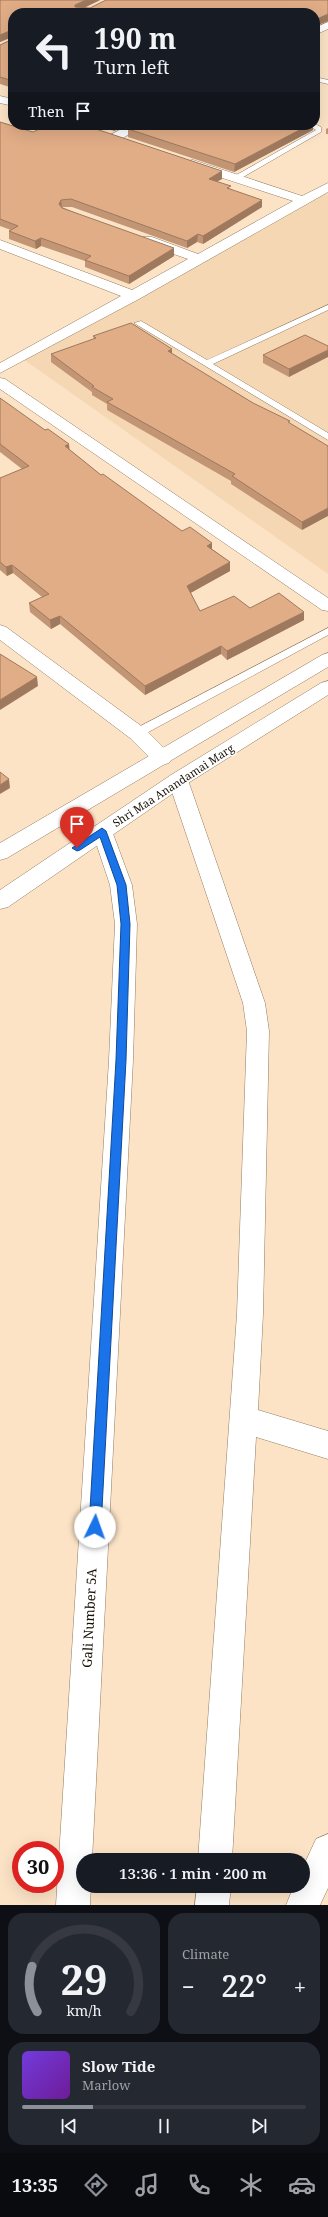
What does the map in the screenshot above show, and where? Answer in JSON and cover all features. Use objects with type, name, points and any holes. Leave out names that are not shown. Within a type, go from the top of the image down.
[{"type":"street","points":[[114,138],[129,130]]},
{"type":"street","points":[[99,132],[129,142]]},
{"type":"street","points":[[182,160],[304,201]]},
{"type":"street","points":[[0,369],[134,296],[304,201],[328,186]]},
{"type":"street","points":[[133,235],[200,259]]},
{"type":"street","points":[[0,244],[134,296]]},
{"type":"street","points":[[0,382],[328,606]]},
{"type":"street","points":[[0,631],[137,733],[162,758]]},
{"type":"street","points":[[0,853],[328,659]]},
{"type":"street","name":"Shri Maa Anandamai Marg","points":[[0,900],[178,780],[328,687]]},
{"type":"street","points":[[178,780],[254,1003],[258,1031],[250,1314],[215,1853]]},
{"type":"street","name":"Gali Number 5A","points":[[73,1905],[108,1306],[126,924],[121,885],[102,831]]},
{"type":"street","points":[[243,1418],[328,1445]]},
{"type":"street","points":[[303,1905],[328,1851]]},
{"type":"street","points":[[212,1905],[213,1893]]},
{"type":"lane","points":[[235,178],[328,126]]},
{"type":"lane","points":[[206,364],[328,307]]},
{"type":"lane","points":[[138,324],[327,436]]},
{"type":"lane","points":[[137,733],[328,631]]},
{"type":"shaded area","points":[[323,193],[328,195],[328,574],[23,359]]},
{"type":"building","points":[[0,0],[86,0],[75,5],[75,7],[90,8],[8,8],[8,32],[0,35]]},
{"type":"building","points":[[106,0],[328,0],[328,14],[320,18],[320,8],[90,8]]},
{"type":"building","points":[[8,41],[8,79],[0,77],[0,45]]},
{"type":"building","points":[[0,122],[8,124],[8,130],[26,130],[33,132],[37,130],[99,130],[222,171],[209,179],[231,186],[227,188],[262,200],[203,236],[198,234],[187,241],[71,199],[61,200],[59,204],[62,208],[174,248],[129,276],[85,260],[91,256],[41,238],[35,241],[9,231],[18,226],[0,219]]},
{"type":"building","points":[[131,130],[300,130],[235,164]]},
{"type":"building","points":[[131,323],[172,349],[168,351],[253,403],[290,421],[288,422],[328,446],[328,508],[302,522],[232,476],[235,474],[107,402],[113,399],[92,387],[94,386],[51,354],[96,338],[93,336]]},
{"type":"building","points":[[305,335],[328,346],[328,350],[289,369],[263,355]]},
{"type":"building","points":[[0,398],[45,430],[48,429],[69,444],[65,446],[101,475],[103,474],[182,531],[190,527],[212,543],[207,546],[230,562],[187,586],[200,611],[234,596],[250,608],[279,593],[304,612],[227,651],[221,646],[145,686],[60,616],[50,620],[29,603],[49,594],[12,565],[6,567],[0,562],[0,478],[29,466],[0,444]]},
{"type":"building","points":[[0,654],[37,677],[0,700]]},
{"type":"building","points":[[0,772],[9,779],[0,785]]},
{"type":"route","points":[[77,848],[102,831],[121,885],[126,924],[121,1060],[95,1527]]}]
